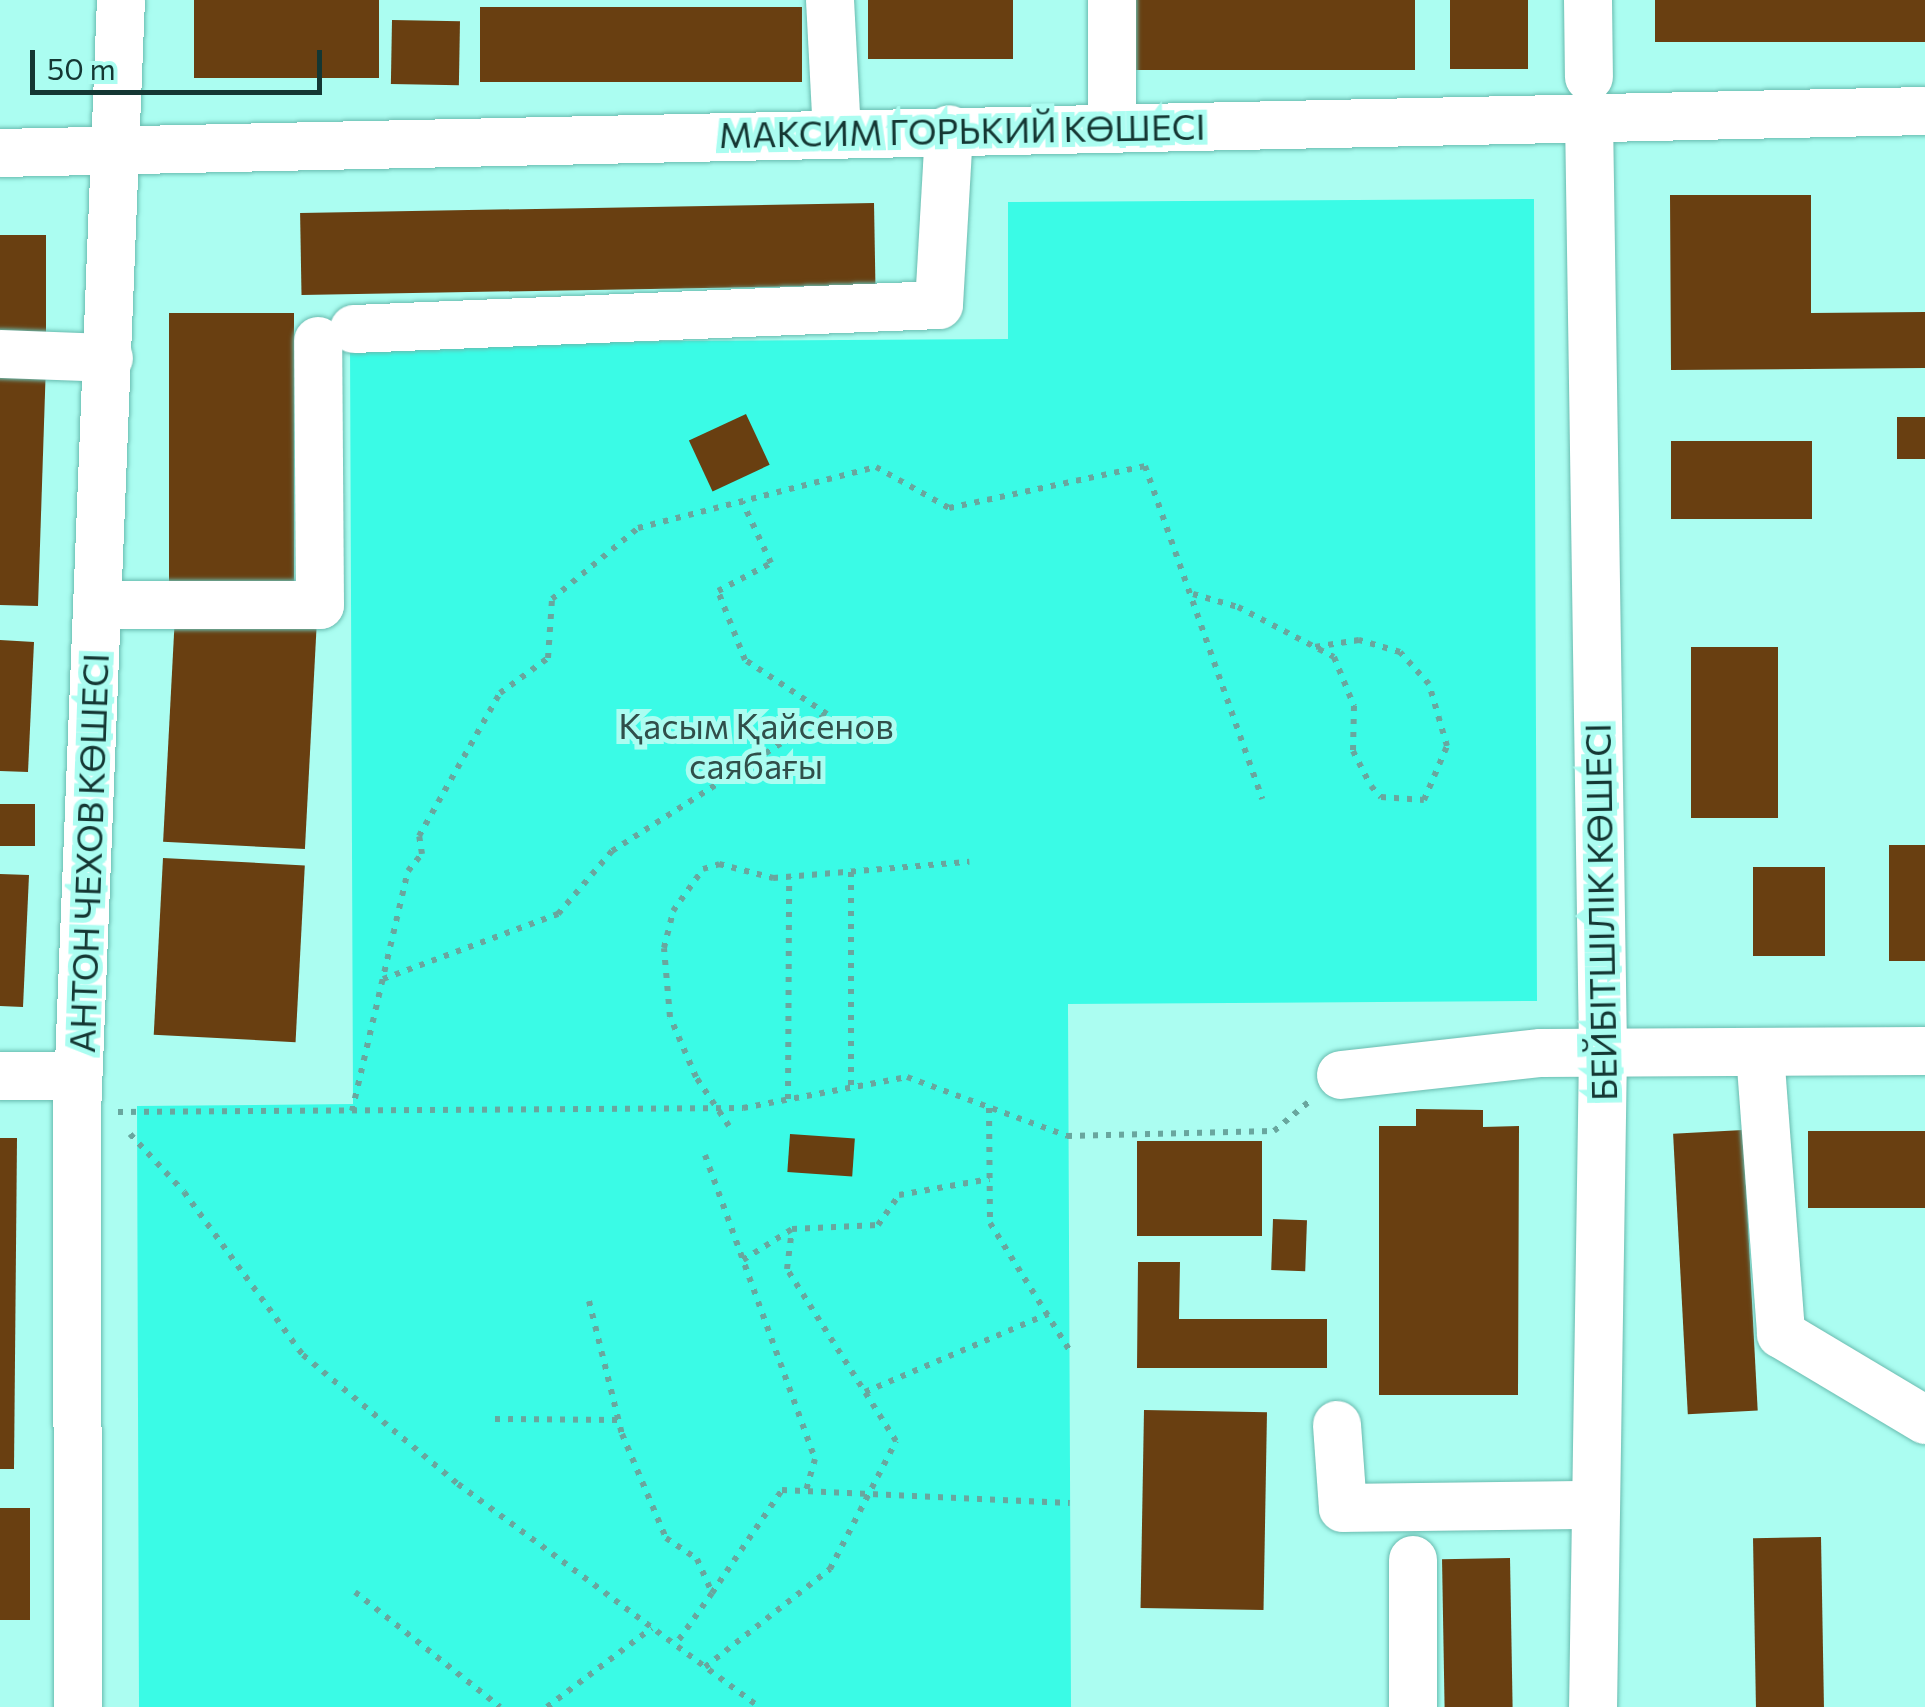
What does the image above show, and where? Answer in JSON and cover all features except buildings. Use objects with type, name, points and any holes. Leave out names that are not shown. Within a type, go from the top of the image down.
[{"type":"street","name":"АНТОН ЧЕХОВ КӨШЕСІ","points":[[78,1707],[78,1095],[120,0]]},
{"type":"street","points":[[830,0],[837,133]]},
{"type":"street","points":[[1112,0],[1112,126]]},
{"type":"street","name":"БЕЙБІТШІЛІК КӨШЕСІ","points":[[1588,0],[1603,1052],[1592,1707]]},
{"type":"street","name":"МАКСИМ ГОРЬКИЙ КӨШЕСІ","points":[[0,153],[1112,126],[1589,97],[1925,112]]},
{"type":"street","points":[[98,605],[320,605],[336,335],[939,305],[949,130]]},
{"type":"street","points":[[0,354],[108,358]]},
{"type":"street","points":[[1340,1075],[1603,1052],[1925,1051]]},
{"type":"street","points":[[1760,1053],[1781,1334],[1925,1420]]},
{"type":"street","points":[[0,1076],[78,1095]]},
{"type":"street","points":[[1337,1425],[1342,1508],[1596,1505]]},
{"type":"street","points":[[1413,1560],[1413,1707]]},
{"type":"path","points":[[352,1111],[408,871],[422,854],[418,836],[500,694],[548,658],[552,599],[638,528],[876,467],[949,508],[1144,466],[1262,799]]},
{"type":"path","points":[[383,979],[558,914],[612,851],[826,714],[745,660],[718,591],[771,563],[742,501]]},
{"type":"path","points":[[1192,593],[1238,607],[1334,657],[1354,706],[1353,750],[1372,786],[1382,797],[1424,800],[1447,746],[1429,684],[1400,652],[1359,640],[1315,647]]},
{"type":"path","points":[[729,1126],[696,1078],[670,1016],[664,948],[673,912],[703,869],[719,864],[790,877],[969,862]]},
{"type":"path","points":[[851,872],[851,1088]]},
{"type":"path","points":[[788,1099],[790,877]]},
{"type":"path","points":[[78,1095],[352,1111],[743,1108],[907,1078],[1067,1136],[1274,1131],[1340,1075]]},
{"type":"path","points":[[989,1108],[990,1222],[1070,1351]]},
{"type":"path","points":[[130,1134],[184,1192],[302,1355],[449,1477],[759,1707]]},
{"type":"path","points":[[705,1156],[815,1459],[806,1491]]},
{"type":"path","points":[[743,1260],[792,1229],[878,1226],[899,1195],[990,1179]]},
{"type":"path","points":[[705,1668],[830,1569],[896,1441],[787,1269],[792,1229]]},
{"type":"path","points":[[589,1301],[618,1420],[666,1538],[698,1559],[712,1593]]},
{"type":"path","points":[[865,1392],[1048,1314]]},
{"type":"path","points":[[495,1419],[618,1420]]},
{"type":"path","points":[[675,1645],[782,1490],[1070,1503]]},
{"type":"path","points":[[355,1592],[500,1707]]},
{"type":"path","points":[[547,1707],[652,1628]]},
{"type":"green space","name":"Қасым Қайсенов саябағы","points":[[1534,199],[1537,1001],[1068,1004],[1071,1707],[139,1707],[137,1106],[353,1104],[350,343],[1008,339],[1008,202]]}]
